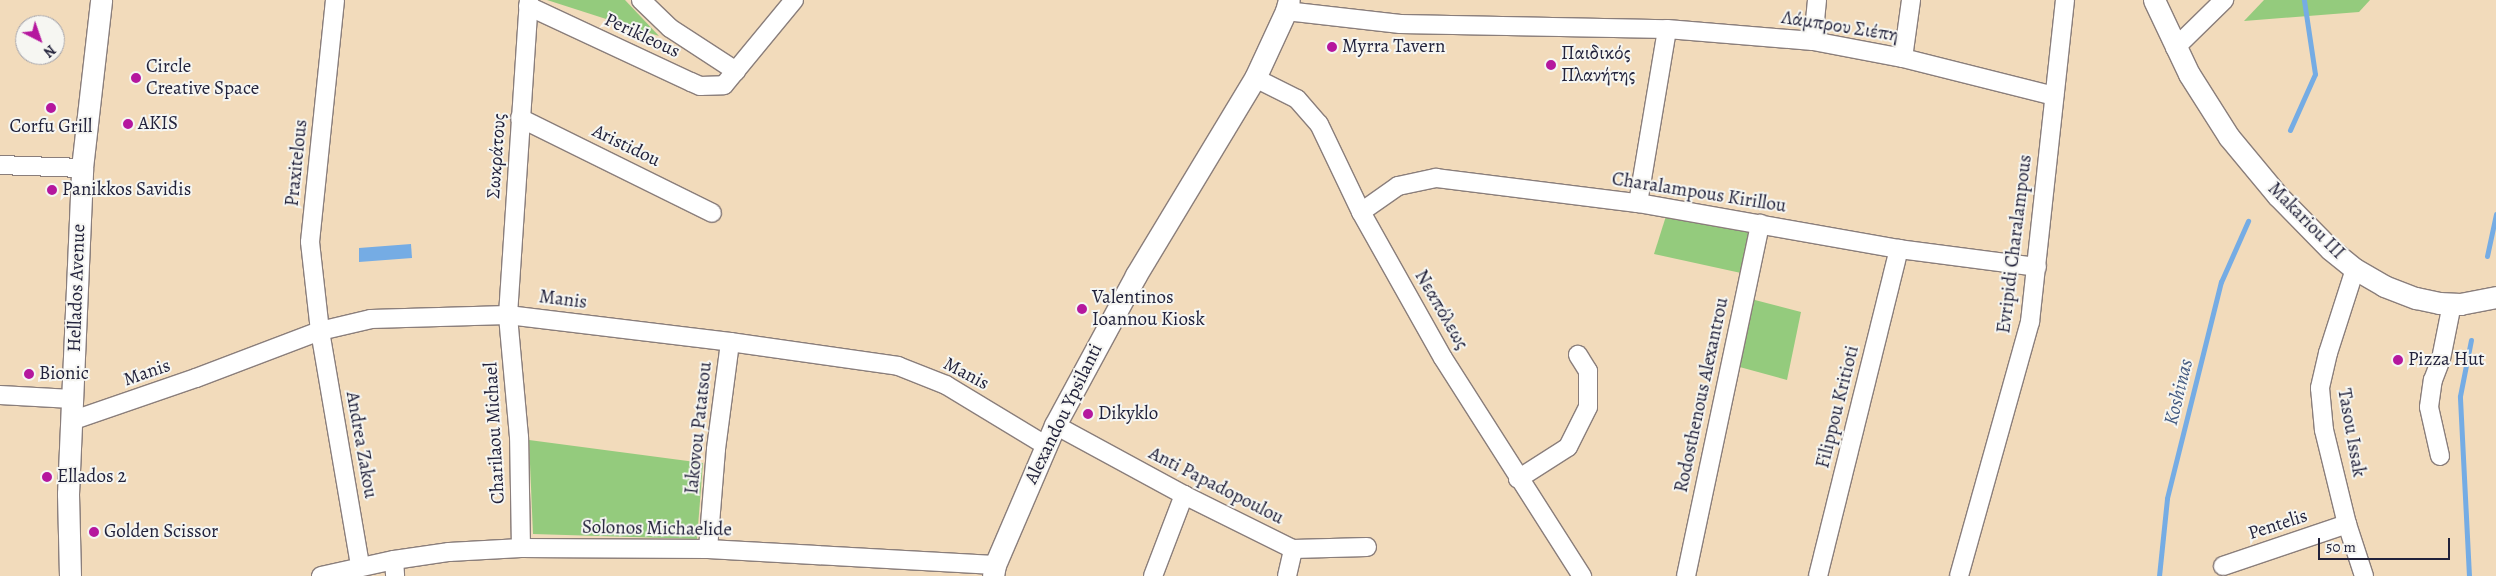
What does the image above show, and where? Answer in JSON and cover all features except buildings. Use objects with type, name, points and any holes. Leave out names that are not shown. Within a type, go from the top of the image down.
[{"type":"main road","name":"Hellados Avenue","points":[[70,576],[68,508],[70,422],[82,168],[100,0]]},
{"type":"main road","name":"Makariou III","points":[[2154,0],[2175,48],[2189,74],[2229,137],[2278,196],[2316,236],[2356,269],[2401,294],[2439,303],[2452,304],[2481,301],[2496,297]]},
{"type":"main road","name":"Alexandou Ypsilanti","points":[[994,570],[1055,425],[1140,269],[1255,78],[1287,6]]},
{"type":"street","name":"Praxitelous","points":[[320,331],[310,242],[335,0]]},
{"type":"street","points":[[641,0],[670,28],[736,71]]},
{"type":"street","name":"Perikleous","points":[[528,3],[700,86],[724,85],[794,0]]},
{"type":"street","points":[[1813,41],[1817,0]]},
{"type":"street","points":[[1904,58],[1911,0]]},
{"type":"street","name":"Evripidi Charalampous","points":[[1959,576],[2030,322],[2065,0]]},
{"type":"street","points":[[2175,48],[2224,0]]},
{"type":"street","name":"Σωκράτους","points":[[508,315],[528,3]]},
{"type":"street","name":"Λάμπρου Σιέπη","points":[[1287,6],[1400,24],[1667,29],[1813,41],[1904,58],[2054,96]]},
{"type":"street","points":[[1638,203],[1667,29]]},
{"type":"street","name":"Νεαπόλεως","points":[[1255,78],[1297,99],[1319,124],[1361,212],[1443,358],[1518,479],[1582,576]]},
{"type":"street","name":"Aristidou","points":[[520,118],[712,213]]},
{"type":"street","points":[[0,165],[82,168]]},
{"type":"street","name":"Charalampous Kirillou","points":[[1361,212],[1398,186],[1436,178],[1638,203],[1899,249],[2037,267]]},
{"type":"street","name":"Rodosthenous Alexantrou","points":[[1686,576],[1760,224]]},
{"type":"street","name":"Filippou Kritioti","points":[[1818,576],[1899,249]]},
{"type":"street","name":"Tasou Issak","points":[[2356,269],[2328,353],[2320,388],[2324,430],[2347,524],[2364,576]]},
{"type":"street","points":[[2440,456],[2429,407],[2433,380],[2441,359],[2452,304]]},
{"type":"street","name":"Manis","points":[[70,422],[196,378],[320,331],[371,319],[508,315],[730,342],[898,366],[946,385],[1045,445]]},
{"type":"street","name":"Charilaou Michael","points":[[508,315],[519,436],[521,548]]},
{"type":"street","name":"Andrea Zakou","points":[[320,331],[360,565]]},
{"type":"street","name":"Iakovou Patatsou","points":[[708,549],[716,449],[730,342]]},
{"type":"street","points":[[1518,479],[1568,448],[1588,407],[1588,371],[1578,355]]},
{"type":"street","points":[[0,395],[72,399]]},
{"type":"street","name":"Anti Papadopoulou","points":[[1055,425],[1184,495],[1293,549],[1367,548]]},
{"type":"street","points":[[1153,576],[1184,495]]},
{"type":"street","name":"Pentelis","points":[[2223,566],[2347,524]]},
{"type":"street","name":"Solonos Michaelide","points":[[321,576],[360,565],[394,568],[449,552],[521,548],[708,549],[994,570]]},
{"type":"street","points":[[1287,576],[1293,549]]},
{"type":"green space","points":[[547,0],[625,0],[659,36]]},
{"type":"green space","points":[[2264,0],[2370,0],[2359,12],[2244,21]]},
{"type":"green space","points":[[1666,216],[1749,231],[1741,273],[1654,254]]},
{"type":"green space","points":[[1751,299],[1801,312],[1787,380],[1736,366]]},
{"type":"green space","points":[[529,440],[703,463],[697,539],[533,534]]},
{"type":"water","points":[[411,244],[412,258],[359,262],[359,248]]},
{"type":"waterway","name":"Koshinas","points":[[2290,130],[2315,74],[2304,0]]},
{"type":"waterway","points":[[2487,256],[2496,214]]},
{"type":"waterway","name":"Koshinas","points":[[2159,576],[2167,498],[2221,282],[2248,221]]},
{"type":"waterway","points":[[2469,576],[2460,396],[2471,340]]},
{"type":"place","name":"Myrra Tavern","points":[[1332,47]]},
{"type":"place","name":"Παιδικός Πλανήτης","points":[[1551,65]]},
{"type":"place","name":"Circle Creative Space","points":[[136,78]]},
{"type":"place","name":"Corfu Grill","points":[[51,108]]},
{"type":"place","name":"AKIS","points":[[128,124]]},
{"type":"place","name":"Panikkos Savidis","points":[[52,190]]},
{"type":"place","name":"Valentinos Ioannou Kiosk","points":[[1082,309]]},
{"type":"place","name":"Pizza Hut","points":[[2398,360]]},
{"type":"place","name":"Bionic","points":[[29,374]]},
{"type":"place","name":"Dikyklo","points":[[1088,414]]},
{"type":"place","name":"Ellados 2","points":[[47,477]]},
{"type":"place","name":"Golden Scissor","points":[[94,532]]}]
